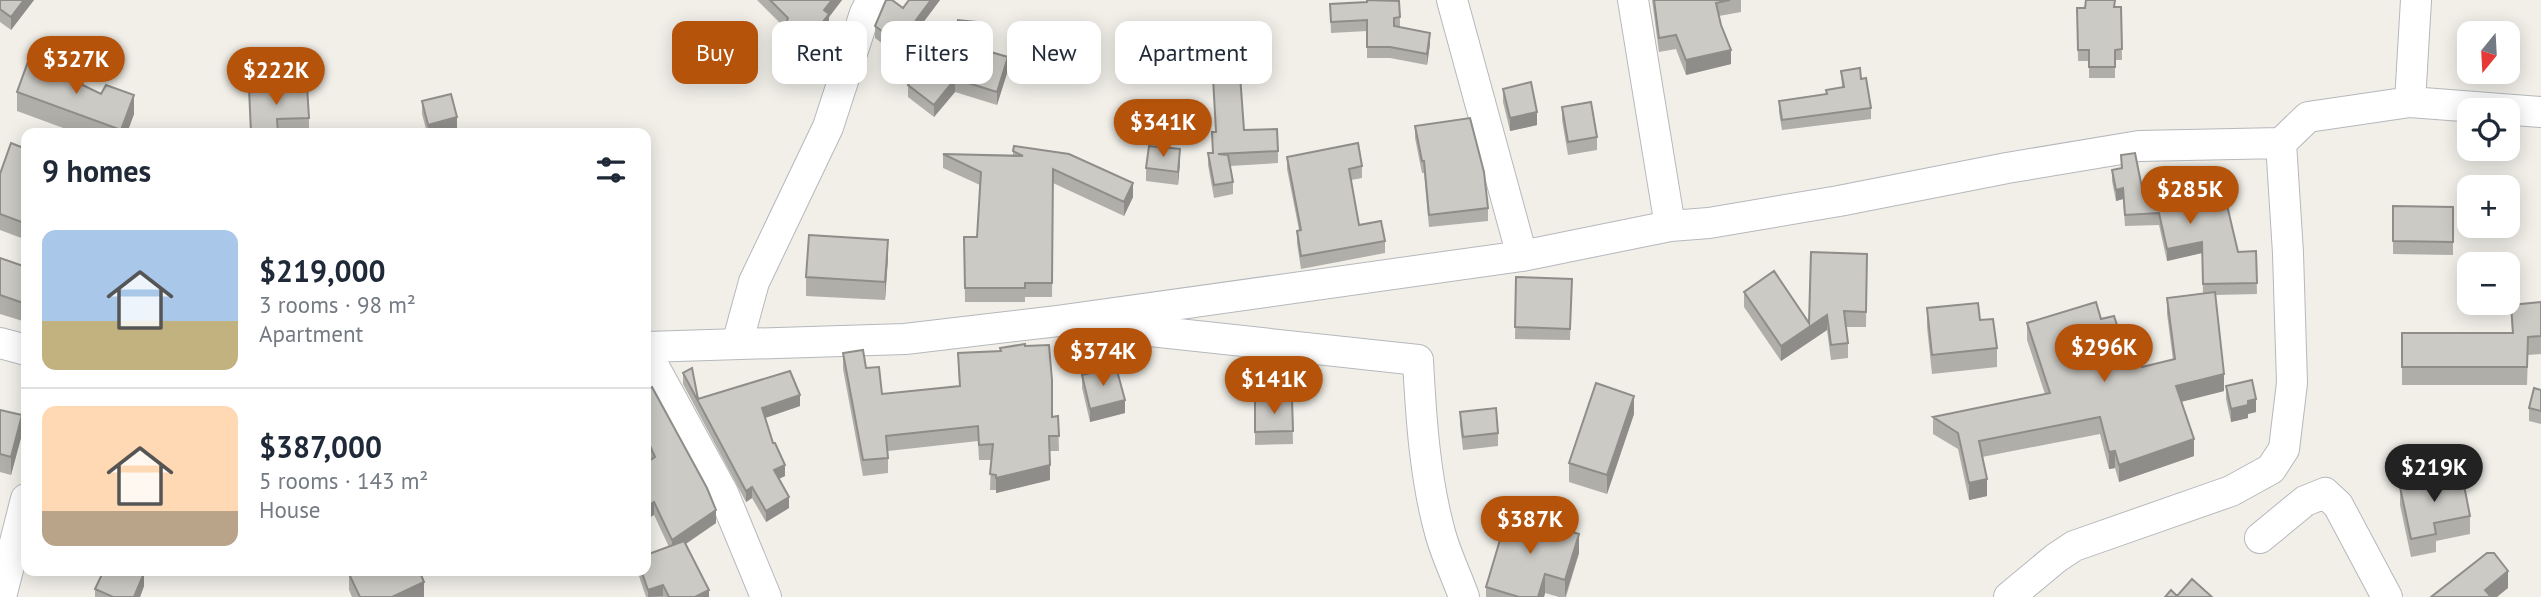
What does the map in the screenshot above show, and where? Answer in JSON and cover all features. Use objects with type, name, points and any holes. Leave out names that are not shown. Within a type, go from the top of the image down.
[{"type":"street","points":[[737,345],[754,282],[828,127],[865,13],[872,0]]},
{"type":"street","points":[[1452,0],[1522,256]]},
{"type":"street","points":[[1633,0],[1670,226]]},
{"type":"street","points":[[2410,102],[2416,0]]},
{"type":"street","points":[[651,349],[905,339],[1059,321],[1522,256],[1670,226],[1709,223],[2139,146],[2281,143],[2308,117],[2410,102],[2541,112]]},
{"type":"street","points":[[2009,597],[2074,546],[2243,485],[2271,469],[2284,449],[2292,383],[2281,143]]},
{"type":"street","points":[[1059,321],[1418,360],[1427,466],[1441,537],[1464,597]]},
{"type":"street","points":[[0,343],[21,349]]},
{"type":"street","points":[[651,358],[723,493],[766,597]]},
{"type":"street","points":[[2260,538],[2305,501],[2325,494],[2338,505],[2387,597]]},
{"type":"street","points":[[1,597],[21,519]]},
{"type":"building","points":[[0,0],[24,0],[11,17],[0,9]]},
{"type":"building","points":[[770,0],[832,0],[824,10],[829,14],[823,21],[787,21],[788,18]]},
{"type":"building","points":[[886,0],[892,0],[903,8],[909,0],[931,0],[917,21],[881,21],[881,30],[875,26]]},
{"type":"building","points":[[1367,0],[1399,1],[1400,17],[1394,18],[1394,26],[1430,33],[1427,54],[1390,47],[1367,47],[1367,20],[1331,22],[1330,4]]},
{"type":"building","points":[[1654,0],[1730,0],[1716,3],[1731,50],[1686,60],[1676,35],[1659,38]]},
{"type":"building","points":[[2086,0],[2115,0],[2114,7],[2121,7],[2122,49],[2115,50],[2115,67],[2089,67],[2089,50],[2078,50],[2077,8],[2085,8]]},
{"type":"building","points":[[993,53],[1007,57],[997,92],[971,84],[993,84]]},
{"type":"building","points":[[29,59],[101,94],[106,85],[134,95],[122,128],[116,128],[17,92]]},
{"type":"building","points":[[1860,68],[1861,79],[1866,78],[1871,108],[1782,120],[1779,101],[1827,94],[1826,90],[1844,87],[1841,71]]},
{"type":"building","points":[[1531,82],[1537,112],[1510,118],[1503,89]]},
{"type":"building","points":[[909,84],[951,84],[934,105]]},
{"type":"building","points":[[1213,84],[1241,84],[1244,130],[1277,129],[1278,151],[1218,154],[1228,155],[1233,182],[1214,185],[1208,153],[1213,153],[1212,132],[1216,132]]},
{"type":"building","points":[[307,86],[309,118],[277,119],[278,128],[251,128],[249,88]]},
{"type":"building","points":[[451,94],[457,117],[428,125],[422,101]]},
{"type":"building","points":[[1591,102],[1597,137],[1568,142],[1562,107]]},
{"type":"building","points":[[1470,118],[1484,172],[1488,208],[1429,215],[1424,161],[1415,126]]},
{"type":"building","points":[[11,143],[21,147],[21,222],[0,214],[0,174]]},
{"type":"building","points":[[1358,143],[1362,166],[1349,169],[1359,225],[1381,221],[1385,241],[1301,256],[1297,231],[1301,230],[1287,157]]},
{"type":"building","points":[[1014,146],[1069,154],[1133,183],[1124,202],[1053,169],[1052,283],[1025,283],[1025,288],[965,288],[964,237],[977,237],[981,172],[943,154],[1023,156],[1013,151]]},
{"type":"building","points":[[1149,146],[1180,149],[1178,172],[1146,168]]},
{"type":"building","points":[[2135,153],[2142,188],[2146,188],[2147,194],[2181,186],[2187,209],[2226,201],[2238,252],[2256,251],[2257,283],[2203,284],[2202,242],[2167,249],[2159,213],[2125,215],[2123,188],[2116,190],[2112,170],[2122,168],[2121,155]]},
{"type":"building","points":[[2393,206],[2453,207],[2453,242],[2393,241]]},
{"type":"building","points":[[809,235],[888,240],[885,282],[806,277]]},
{"type":"building","points":[[1811,252],[1867,254],[1866,312],[1844,311],[1848,343],[1831,345],[1827,315],[1781,346],[1744,292],[1774,271],[1809,323]]},
{"type":"building","points":[[0,258],[21,265],[21,302],[0,295]]},
{"type":"building","points":[[1516,277],[1572,279],[1570,329],[1515,327]]},
{"type":"building","points":[[2215,292],[2224,374],[2176,386],[2194,439],[2119,465],[2115,451],[2109,452],[2100,417],[1979,441],[1987,479],[1969,483],[1958,433],[1933,417],[2050,393],[2027,323],[2096,302],[2101,319],[2114,316],[2130,364],[2140,362],[2142,367],[2175,359],[2167,298]]},
{"type":"building","points":[[2541,302],[2541,336],[2528,337],[2527,367],[2402,367],[2402,333],[2513,333],[2512,315],[2520,315],[2520,304]]},
{"type":"building","points":[[1978,303],[1980,320],[1993,319],[1997,348],[1932,355],[1927,308]]},
{"type":"building","points":[[1025,344],[1049,345],[1052,417],[1058,416],[1059,436],[1049,436],[1050,465],[996,478],[996,475],[990,474],[993,444],[979,445],[978,426],[886,436],[888,458],[863,460],[843,353],[863,350],[866,368],[879,367],[882,394],[960,386],[958,353],[1001,351],[1000,348]]},
{"type":"building","points":[[1116,367],[1125,400],[1090,409],[1082,375]]},
{"type":"building","points":[[692,368],[698,399],[790,371],[800,395],[762,408],[773,443],[785,465],[774,470],[789,497],[766,511],[752,487],[746,491],[683,373]]},
{"type":"building","points":[[2252,380],[2256,399],[2248,401],[2248,405],[2231,409],[2226,386]]},
{"type":"building","points":[[1596,383],[1634,396],[1607,475],[1569,463]]},
{"type":"building","points":[[651,388],[707,488],[716,510],[672,540],[654,502],[651,504],[651,460],[655,457],[651,448]]},
{"type":"building","points":[[2534,388],[2541,390],[2541,411],[2529,408]]},
{"type":"building","points":[[1292,399],[1293,431],[1255,432],[1255,400]]},
{"type":"building","points":[[1496,408],[1498,433],[1463,437],[1460,412]]},
{"type":"building","points":[[0,410],[21,415],[11,457],[0,454]]},
{"type":"building","points":[[2462,475],[2470,516],[2434,523],[2436,534],[2411,539],[2400,487]]},
{"type":"building","points":[[1508,513],[1579,534],[1565,580],[1545,574],[1538,597],[1519,597],[1486,587]]},
{"type":"building","points":[[684,541],[709,590],[695,597],[669,597],[663,585],[648,590],[643,576],[651,576],[651,553]]},
{"type":"building","points":[[2487,553],[2494,553],[2508,571],[2485,590],[2491,597],[2431,597]]},
{"type":"building","points":[[101,576],[143,576],[134,597],[113,597],[95,589]]},
{"type":"building","points":[[350,576],[422,576],[424,582],[392,597],[360,597]]},
{"type":"building","points":[[2192,579],[2212,597],[2165,597],[2171,590],[2177,596]]}]
